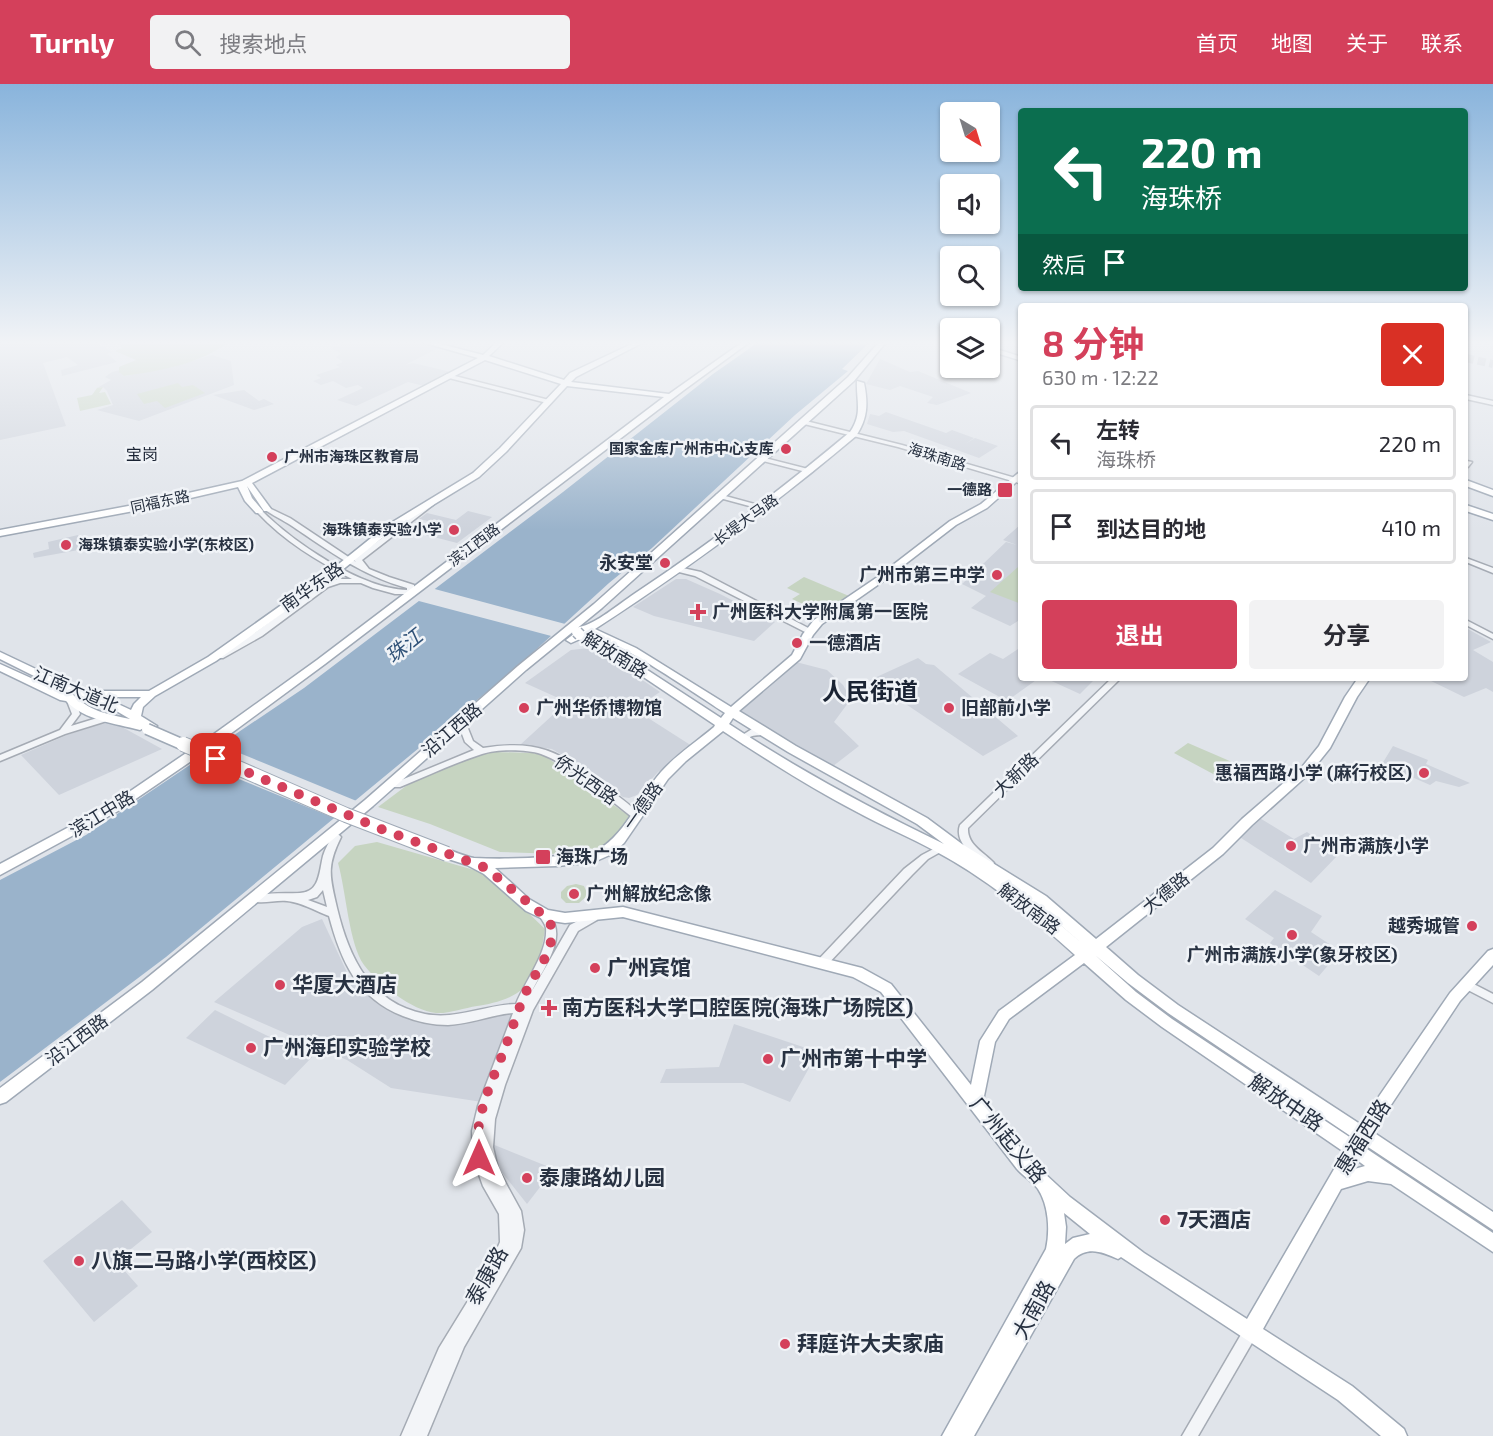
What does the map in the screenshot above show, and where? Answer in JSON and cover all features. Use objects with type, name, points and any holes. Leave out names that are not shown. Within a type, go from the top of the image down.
[{"type":"main road","name":"同福东路","points":[[0,533],[129,509],[244,483],[394,404]]},
{"type":"main road","name":"南华东路","points":[[135,718],[138,706],[151,694],[212,659],[319,582],[353,561],[389,528],[471,478],[494,458],[545,404]]},
{"type":"main road","name":"滨江西路","points":[[197,749],[313,668],[408,591],[657,404]]},
{"type":"main road","name":"沿江西路","points":[[0,1104],[140,997],[261,899],[397,785],[463,726],[579,631],[598,606],[822,404]]},
{"type":"main road","name":"长堤大马路","points":[[579,631],[678,569],[764,508],[853,434],[864,413],[863,404]]},
{"type":"main road","name":"一德路","points":[[448,852],[499,864],[589,858],[600,855],[614,845],[654,787],[672,768],[723,726],[732,712],[796,657],[810,631],[818,622],[879,580],[953,523],[984,506],[1018,479]]},
{"type":"main road","points":[[244,483],[242,488],[250,493],[263,510]]},
{"type":"main road","points":[[1468,485],[1493,493]]},
{"type":"main road","points":[[390,533],[434,502]]},
{"type":"main road","points":[[1468,507],[1493,515]]},
{"type":"main road","points":[[598,606],[605,611],[614,611]]},
{"type":"main road","name":"沿江西路","points":[[0,1097],[105,1019],[213,933],[376,798],[511,678],[579,631]]},
{"type":"main road","name":"解放南路","points":[[579,631],[610,639],[764,732],[922,821],[957,847],[1041,900],[1092,951]]},
{"type":"main road","name":"解放南路","points":[[579,631],[595,645],[631,664],[746,741],[843,800],[941,849],[1013,895],[1092,951]]},
{"type":"main road","points":[[551,652],[573,644],[595,645]]},
{"type":"main road","points":[[0,649],[86,693]]},
{"type":"main road","name":"江南大道北","points":[[0,655],[112,704],[149,728]]},
{"type":"main road","name":"江南大道北","points":[[0,661],[62,690],[83,710],[149,728]]},
{"type":"main road","points":[[0,667],[71,701]]},
{"type":"main road","points":[[34,678],[72,692],[151,694]]},
{"type":"main road","name":"大德路","points":[[975,1102],[988,1041],[1004,1015],[1092,951],[1218,850],[1306,770],[1324,748],[1362,681]]},
{"type":"main road","points":[[149,728],[346,815],[486,868],[527,904],[544,915]]},
{"type":"main road","name":"滨江中路","points":[[0,864],[88,817],[197,749]]},
{"type":"main road","name":"滨江中路","points":[[0,870],[99,817],[197,749]]},
{"type":"main road","name":"广州起义路","points":[[544,915],[575,919],[614,911],[638,915],[857,972],[886,988],[1023,1164],[1087,1222],[1138,1259],[1345,1393],[1397,1436]]},
{"type":"main road","name":"解放中路","points":[[1092,951],[1358,1141],[1493,1222]]},
{"type":"main road","name":"惠福西路","points":[[1251,1331],[1358,1141],[1466,984],[1493,955]]},
{"type":"main road","name":"解放中路","points":[[1358,1141],[1398,1178],[1493,1243]]},
{"type":"main road","points":[[1335,1183],[1368,1173],[1398,1178]]},
{"type":"main road","name":"大南路","points":[[952,1436],[1044,1273],[1054,1251],[1058,1235],[1058,1219],[1045,1185]]},
{"type":"main road","name":"大南路","points":[[963,1436],[1071,1249],[1079,1243],[1091,1241],[1138,1259]]},
{"type":"street","name":"海珠南路","points":[[802,422],[1018,478]]},
{"type":"street","points":[[761,459],[810,471]]},
{"type":"street","points":[[718,496],[764,508]]},
{"type":"street","points":[[263,510],[288,519],[375,576],[408,591]]},
{"type":"street","points":[[263,510],[269,523],[287,536],[338,569],[366,582]]},
{"type":"street","points":[[1468,561],[1493,571]]},
{"type":"street","points":[[678,569],[698,574],[810,631]]},
{"type":"street","points":[[310,597],[319,582]]},
{"type":"street","points":[[212,659],[252,639],[334,582],[366,582],[408,591]]},
{"type":"street","points":[[1468,623],[1493,637]]},
{"type":"street","points":[[595,645],[600,640],[610,639]]},
{"type":"street","name":"大新路","points":[[1002,875],[965,840],[962,834],[963,827],[1114,681]]},
{"type":"street","points":[[62,732],[76,714],[71,701]]},
{"type":"street","points":[[0,758],[62,732],[107,718]]},
{"type":"street","points":[[463,726],[469,741],[481,751]]},
{"type":"street","points":[[746,741],[748,734],[764,732]]},
{"type":"street","name":"侨光西路","points":[[397,785],[481,751],[495,749],[542,751],[563,763],[635,815]]},
{"type":"street","points":[[261,899],[271,896],[307,896],[321,888],[327,857],[336,837]]},
{"type":"street","points":[[822,963],[908,872],[925,857],[941,849]]},
{"type":"street","points":[[325,875],[332,913],[355,974],[369,991],[391,1006],[415,1017],[451,1020],[493,1011],[524,1009]]},
{"type":"street","points":[[291,897],[332,913]]},
{"type":"street","name":"泰康路","points":[[409,1436],[444,1353],[495,1270],[507,1242],[506,1213],[483,1170],[477,1142],[484,1106],[524,1009],[573,928],[602,913]]},
{"type":"street","name":"泰康路","points":[[419,1436],[459,1342],[514,1248],[516,1216],[492,1170],[487,1135],[493,1101],[524,1009],[527,990],[549,949],[551,926],[544,915]]},
{"type":"street","points":[[1466,984],[1493,999]]},
{"type":"street","points":[[1190,1436],[1251,1331]]},
{"type":"shaded area","points":[[0,404],[58,404],[66,426],[0,440]]},
{"type":"shaded area","points":[[184,404],[139,421],[97,410],[113,405]]},
{"type":"shaded area","points":[[238,404],[274,404],[254,410]]},
{"type":"shaded area","points":[[886,412],[946,433],[952,430],[974,438],[965,444],[975,438],[998,446],[979,458],[904,431],[893,432],[867,424],[870,414],[879,416]]},
{"type":"shaded area","name":"海珠镇泰实验小学","points":[[468,511],[492,517],[457,543],[426,535],[442,524],[419,519],[427,513],[456,520]]},
{"type":"shaded area","name":"广州市第三中学","points":[[1018,527],[1018,621],[1010,626],[971,608],[986,596],[962,584],[1006,542],[1017,545],[1003,540]]},
{"type":"shaded area","name":"海珠镇泰实验小学(东校区)","points":[[78,535],[84,549],[34,558],[33,553],[49,549],[48,542]]},
{"type":"shaded area","name":"广州医科大学附属第一医院","points":[[676,579],[686,579],[775,622],[754,641],[654,616],[633,607]]},
{"type":"shaded area","points":[[1468,629],[1491,642],[1473,650],[1493,662],[1493,692],[1486,688],[1464,697],[1431,681],[1468,681]]},
{"type":"shaded area","points":[[588,648],[607,656],[660,692],[634,709],[692,746],[658,772],[637,795],[629,798],[623,797],[582,767],[552,749],[520,745],[567,702],[525,683],[571,650]]},
{"type":"shaded area","points":[[1018,649],[1018,681],[1035,681],[1007,701],[958,674],[990,653],[1003,659]]},
{"type":"shaded area","name":"旧部前小学","points":[[918,658],[926,664],[934,665],[1018,736],[983,756],[870,680]]},
{"type":"shaded area","points":[[792,661],[827,670],[843,685],[851,699],[834,722],[859,746],[828,770],[732,712]]},
{"type":"shaded area","points":[[1052,681],[1093,681],[1080,694]]},
{"type":"shaded area","points":[[113,722],[162,749],[59,795],[21,755],[67,735]]},
{"type":"shaded area","name":"惠福西路小学 (麻行校区)","points":[[1393,746],[1428,760],[1426,764],[1470,783],[1459,787],[1436,781],[1430,785],[1382,764]]},
{"type":"shaded area","name":"广州市满族小学","points":[[1258,817],[1294,839],[1307,832],[1339,854],[1311,883],[1238,836]]},
{"type":"shaded area","name":"广州市满族小学(象牙校区)","points":[[1275,890],[1322,916],[1311,932],[1340,951],[1319,976],[1270,943],[1274,938],[1245,919]]},
{"type":"shaded area","points":[[322,919],[352,983],[379,1002],[401,1013],[400,1015],[422,1022],[515,1012],[482,1102],[391,1088],[347,1060],[214,1002],[302,927]]},
{"type":"shaded area","name":"广州海印实验学校","points":[[215,1010],[276,1040],[314,1055],[285,1085],[186,1038]]},
{"type":"shaded area","name":"广州市第十中学","points":[[734,1024],[818,1052],[790,1102],[743,1083],[660,1083],[666,1069],[719,1067]]},
{"type":"shaded area","name":"泰康路幼儿园","points":[[492,1144],[554,1169],[527,1204],[493,1161]]},
{"type":"shaded area","name":"八旗二马路小学(西校区)","points":[[122,1200],[152,1232],[116,1261],[138,1286],[94,1322],[43,1261]]},
{"type":"green space","points":[[78,404],[111,404],[80,411]]},
{"type":"green space","points":[[161,404],[175,404],[165,408]]},
{"type":"green space","points":[[1018,567],[1018,603],[990,592]]},
{"type":"green space","points":[[804,577],[849,596],[831,609],[811,601],[803,604],[792,599],[800,594],[787,588]]},
{"type":"green space","points":[[1188,743],[1232,762],[1215,775],[1174,753]]},
{"type":"green space","name":"海珠广场","points":[[484,753],[533,753],[545,756],[629,816],[611,840],[600,849],[587,855],[500,852],[430,824],[378,807],[414,780]]},
{"type":"green space","name":"海珠广场","points":[[377,842],[488,874],[545,929],[536,967],[519,992],[495,1002],[436,1013],[406,1002],[378,980],[359,956],[351,931],[338,863],[355,846]]},
{"type":"green space","points":[[576,884],[584,886],[588,895],[579,903],[566,903],[561,898],[561,892],[567,886]]},
{"type":"water","name":"珠江","points":[[675,404],[808,404],[652,548],[609,583],[517,667],[166,957],[0,1082],[0,880],[86,835],[304,688],[563,492]]},
{"type":"pier","points":[[431,588],[569,625],[555,637],[415,600]]},
{"type":"pier","points":[[215,743],[359,802],[339,820],[192,760]]},
{"type":"place","name":"国家金库广州市中心支库","points":[[786,449]]},
{"type":"place","name":"广州市海珠区教育局","points":[[272,457]]},
{"type":"place","name":"一德路","points":[[1005,490]]},
{"type":"place","name":"海珠镇泰实验小学","points":[[454,530]]},
{"type":"place","name":"海珠镇泰实验小学(东校区)","points":[[66,545]]},
{"type":"place","name":"永安堂","points":[[665,563]]},
{"type":"place","name":"广州市第三中学","points":[[997,575]]},
{"type":"place","name":"广州医科大学附属第一医院","points":[[698,612]]},
{"type":"place","name":"一德酒店","points":[[797,643]]},
{"type":"place","name":"广州华侨博物馆","points":[[524,708]]},
{"type":"place","name":"旧部前小学","points":[[949,708]]},
{"type":"place","name":"惠福西路小学 (麻行校区)","points":[[1424,773]]},
{"type":"place","name":"广州市满族小学","points":[[1291,846]]},
{"type":"place","name":"海珠广场","points":[[543,857]]},
{"type":"place","name":"广州解放纪念像","points":[[574,894]]},
{"type":"place","name":"越秀城管","points":[[1472,926]]},
{"type":"place","name":"广州市满族小学(象牙校区)","points":[[1292,935]]},
{"type":"place","name":"广州宾馆","points":[[595,968]]},
{"type":"place","name":"华厦大酒店","points":[[280,985]]},
{"type":"place","name":"南方医科大学口腔医院(海珠广场院区)","points":[[549,1008]]},
{"type":"place","name":"广州海印实验学校","points":[[251,1048]]},
{"type":"place","name":"广州市第十中学","points":[[768,1059]]},
{"type":"place","name":"泰康路幼儿园","points":[[527,1178]]},
{"type":"place","name":"7天酒店","points":[[1165,1220]]},
{"type":"place","name":"八旗二马路小学(西校区)","points":[[79,1261]]},
{"type":"place","name":"拜庭许大夫家庙","points":[[785,1344]]},
{"type":"district","name":"宝岗","points":[[142,454]]},
{"type":"district","name":"人民街道","points":[[870,692]]},
{"type":"route","points":[[216,759],[381,829],[480,865],[493,873],[527,904],[549,920],[551,939],[549,949],[527,990],[480,1119],[477,1151],[479,1158]]}]
